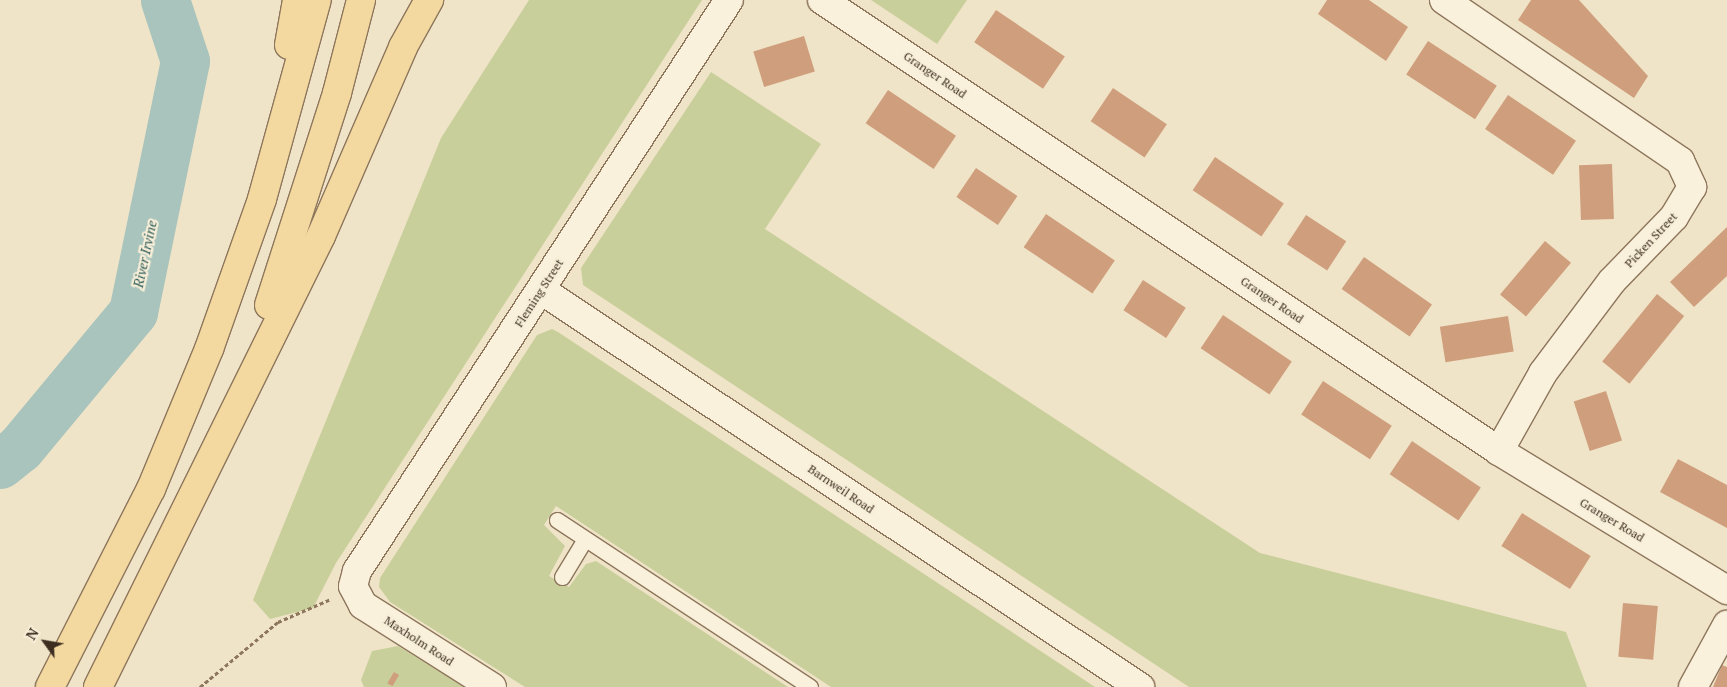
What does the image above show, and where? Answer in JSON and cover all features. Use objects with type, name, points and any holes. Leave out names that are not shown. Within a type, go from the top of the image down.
[{"type":"main road","points":[[262,199],[296,0]]},
{"type":"main road","points":[[50,687],[151,489],[209,349],[262,199],[317,0]]},
{"type":"main road","points":[[195,491],[282,272],[361,0]]},
{"type":"main road","points":[[98,687],[321,236],[382,92],[428,0]]},
{"type":"street","name":"Fleming Street","points":[[353,586],[357,571],[729,0]]},
{"type":"street","name":"Granger Road","points":[[822,0],[1499,451],[1727,590]]},
{"type":"street","name":"Picken Street","points":[[1444,0],[1680,161],[1692,187],[1674,217],[1612,281],[1543,373],[1499,451]]},
{"type":"street","name":"Barnweil Road","points":[[541,290],[1140,687]]},
{"type":"street","name":"Maxholm Road","points":[[353,586],[363,605],[492,687]]},
{"type":"street","points":[[1693,687],[1727,625]]},
{"type":"lane","points":[[556,520],[810,687]]},
{"type":"lane","points":[[562,577],[585,539]]},
{"type":"path","points":[[200,687],[278,622],[318,607],[353,586]]},
{"type":"green space","points":[[529,0],[702,0],[336,563],[313,608],[270,619],[253,600],[441,138]]},
{"type":"green space","points":[[871,0],[967,0],[937,44]]},
{"type":"green space","points":[[711,72],[821,144],[765,229],[1260,553],[1566,632],[1587,687],[1189,687],[583,285],[581,268]]},
{"type":"green space","points":[[552,329],[1095,687],[831,687],[556,506],[544,525],[565,546],[549,576],[569,587],[586,564],[596,561],[788,687],[525,687],[390,602],[379,587],[380,578],[537,335]]},
{"type":"green space","points":[[398,646],[465,687],[364,687],[361,680],[372,651]]},
{"type":"building","points":[[1327,0],[1369,0],[1408,27],[1386,61],[1318,14]]},
{"type":"building","points":[[1531,0],[1579,0],[1648,76],[1634,98],[1518,20]]},
{"type":"building","points":[[996,10],[1065,56],[1043,89],[974,42]]},
{"type":"building","points":[[804,36],[815,71],[764,87],[753,51]]},
{"type":"building","points":[[1428,41],[1497,86],[1475,119],[1406,75]]},
{"type":"building","points":[[1113,88],[1167,124],[1145,158],[1091,121]]},
{"type":"building","points":[[888,90],[956,136],[934,169],[866,123]]},
{"type":"building","points":[[1508,95],[1576,141],[1553,175],[1485,129]]},
{"type":"building","points":[[1215,157],[1284,203],[1261,237],[1193,190]]},
{"type":"building","points":[[1612,164],[1614,219],[1581,220],[1579,165]]},
{"type":"building","points":[[976,168],[1017,196],[998,225],[956,197]]},
{"type":"building","points":[[1046,214],[1115,260],[1092,294],[1024,247]]},
{"type":"building","points":[[1306,215],[1346,241],[1327,270],[1287,244]]},
{"type":"building","points":[[1727,227],[1727,276],[1694,307],[1670,282]]},
{"type":"building","points":[[1545,241],[1571,263],[1526,316],[1500,295]]},
{"type":"building","points":[[1364,257],[1432,305],[1410,337],[1342,289]]},
{"type":"building","points":[[1143,280],[1186,308],[1166,338],[1123,310]]},
{"type":"building","points":[[1657,294],[1684,316],[1629,384],[1602,362]]},
{"type":"building","points":[[1223,315],[1292,361],[1269,395],[1201,348]]},
{"type":"building","points":[[1508,316],[1514,352],[1445,362],[1440,327]]},
{"type":"building","points":[[1323,381],[1392,426],[1370,459],[1301,415]]},
{"type":"building","points":[[1606,391],[1622,440],[1590,451],[1574,402]]},
{"type":"building","points":[[1412,441],[1481,487],[1458,521],[1390,474]]},
{"type":"building","points":[[1678,459],[1727,485],[1727,528],[1660,492]]},
{"type":"building","points":[[1522,513],[1591,556],[1570,589],[1501,546]]},
{"type":"building","points":[[1623,603],[1658,606],[1653,660],[1618,657]]},
{"type":"building","points":[[1722,665],[1727,667],[1727,687],[1713,687]]},
{"type":"building","points":[[394,672],[399,675],[392,686],[387,683]]},
{"type":"waterway","name":"River Irvine","points":[[0,464],[20,448],[133,312],[185,61],[165,0]]}]
